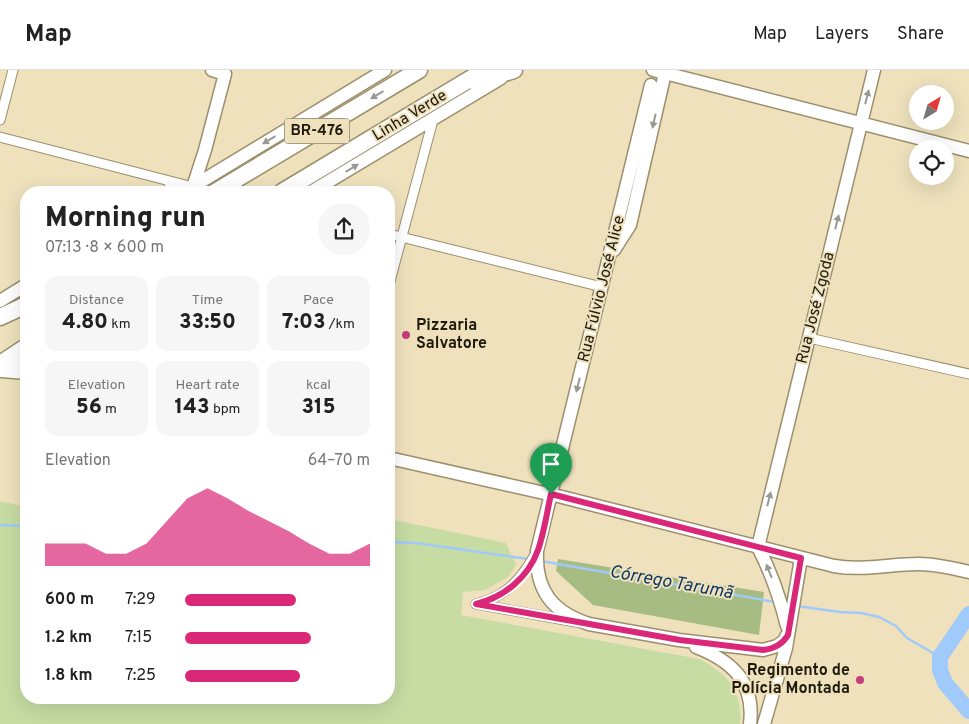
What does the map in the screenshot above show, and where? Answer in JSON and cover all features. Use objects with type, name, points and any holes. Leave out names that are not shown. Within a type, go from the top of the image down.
[{"type":"highway","name":"BR-476","points":[[225,186],[419,70]]},
{"type":"highway","name":"Linha Verde","points":[[292,186],[486,70]]},
{"type":"highway","points":[[454,89],[514,70]]},
{"type":"highway","points":[[0,317],[20,308]]},
{"type":"highway","points":[[0,364],[20,351]]},
{"type":"main road","points":[[190,186],[205,150],[226,72],[212,70]]},
{"type":"main road","points":[[194,186],[385,70]]},
{"type":"main road","points":[[320,186],[514,70]]},
{"type":"main road","points":[[610,255],[610,223],[647,70]]},
{"type":"main road","name":"Rua José Zgoda","points":[[758,547],[874,70]]},
{"type":"main road","points":[[610,255],[630,225],[661,71],[969,152]]},
{"type":"main road","name":"Rua Fúlvio José Alice","points":[[533,567],[651,85]]},
{"type":"main road","points":[[205,150],[209,164],[217,171]]},
{"type":"main road","points":[[0,301],[20,289]]},
{"type":"main road","points":[[0,370],[20,361]]},
{"type":"main road","points":[[0,370],[20,372]]},
{"type":"main road","points":[[395,459],[551,494],[846,568],[859,569],[925,564],[969,572]]},
{"type":"main road","points":[[758,547],[787,614],[788,633],[783,661],[764,724]]},
{"type":"main road","points":[[787,614],[794,597],[801,558]]},
{"type":"main road","points":[[533,567],[551,602],[566,615],[589,624],[680,640],[763,650],[777,646],[784,641],[788,633]]},
{"type":"main road","points":[[680,640],[709,652],[733,668],[746,686],[750,698],[750,724]]},
{"type":"street","points":[[0,120],[13,70]]},
{"type":"street","points":[[395,261],[433,120]]},
{"type":"street","points":[[0,137],[168,181],[179,186]]},
{"type":"street","points":[[168,181],[171,186]]},
{"type":"street","points":[[395,236],[602,287]]},
{"type":"street","points":[[808,338],[969,374]]},
{"type":"street","points":[[533,567],[508,591],[488,601],[476,604],[589,624]]},
{"type":"green space","points":[[0,501],[20,506],[20,704],[395,704],[395,520],[506,543],[516,565],[508,577],[485,590],[463,592],[461,615],[699,659],[718,670],[731,684],[739,702],[740,712],[740,724],[0,724]]},
{"type":"green space","points":[[558,559],[764,592],[759,635],[593,605],[556,571]]},
{"type":"waterway","name":"Córrego Tarumã","points":[[0,525],[20,526]]},
{"type":"waterway","name":"Córrego Tarumã","points":[[395,542],[416,543],[528,559]]},
{"type":"waterway","name":"Córrego Tarumã","points":[[541,561],[775,602]]},
{"type":"waterway","name":"Córrego Tarumã","points":[[797,606],[861,613],[879,617],[896,626],[907,638],[940,657]]},
{"type":"waterway","points":[[969,614],[940,657],[940,670],[945,683],[969,711]]},
{"type":"place","name":"Pizzaria Salvatore","points":[[406,335]]},
{"type":"place","name":"Regimento de Polícia Montada","points":[[860,680]]},
{"type":"route","points":[[551,494],[801,558],[788,635],[784,641],[774,648],[763,650],[680,640],[476,604],[488,601],[508,591],[529,566],[537,551],[551,494]]}]
